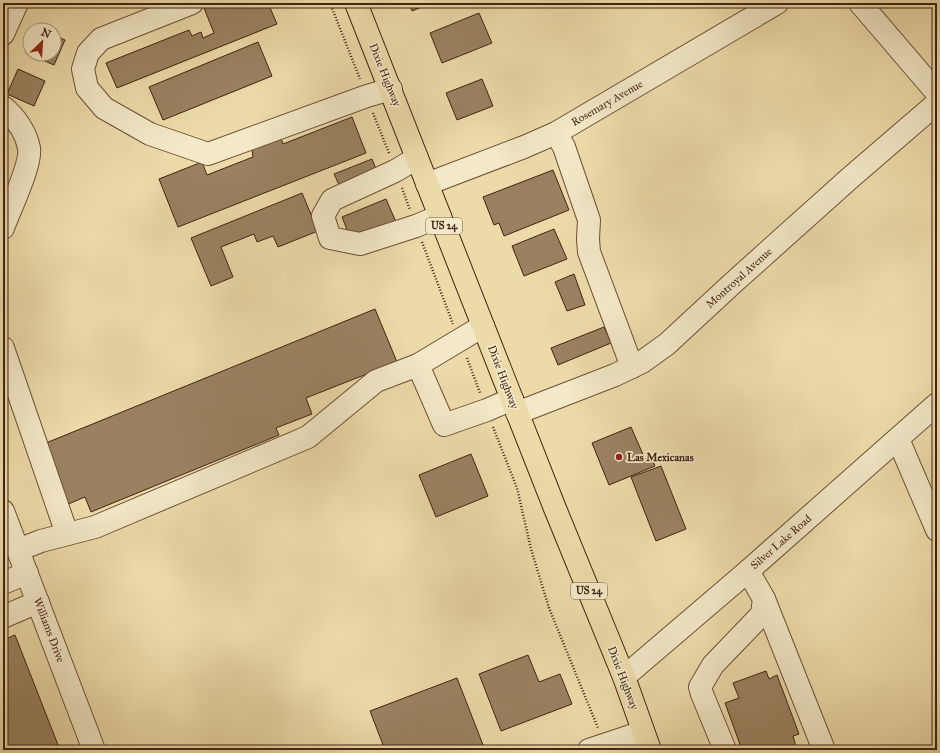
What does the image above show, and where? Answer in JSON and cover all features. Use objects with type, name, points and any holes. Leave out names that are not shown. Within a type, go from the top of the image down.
[{"type":"main road","name":"Dixie Highway","points":[[356,3],[483,326],[624,677],[647,741]]},
{"type":"street","points":[[3,34],[17,3]]},
{"type":"street","points":[[192,3],[101,39],[88,53],[83,69],[87,88],[104,108],[150,134],[208,154],[367,96],[391,89]]},
{"type":"street","name":"Rosemary Avenue","points":[[427,184],[524,147],[556,133],[777,3]]},
{"type":"street","points":[[860,3],[937,93]]},
{"type":"street","name":"Montroyal Avenue","points":[[418,365],[444,425],[487,410],[515,406],[574,392],[642,362],[667,344],[850,178],[937,103]]},
{"type":"street","points":[[3,107],[11,113],[22,130],[29,150],[25,173],[3,228]]},
{"type":"street","points":[[556,133],[564,147],[589,220],[589,252],[632,367]]},
{"type":"street","points":[[417,158],[395,171],[332,200],[323,216],[330,238],[360,244],[416,226],[440,216]]},
{"type":"street","points":[[18,550],[41,541],[95,527],[308,437],[376,381],[418,365],[483,326]]},
{"type":"street","points":[[3,348],[67,534]]},
{"type":"street","name":"Silver Lake Road","points":[[624,677],[748,571],[937,404]]},
{"type":"street","points":[[898,439],[937,530]]},
{"type":"street","name":"Williams Drive","points":[[3,511],[94,750]]},
{"type":"street","points":[[748,571],[764,599],[818,748]]},
{"type":"street","points":[[3,583],[27,574]]},
{"type":"street","points":[[725,750],[700,686],[713,665],[762,614],[764,599]]},
{"type":"street","points":[[3,617],[38,602]]},
{"type":"street","points":[[597,748],[647,741]]},
{"type":"path","points":[[330,3],[517,488],[531,549],[549,608],[597,748]]},
{"type":"building","points":[[202,3],[268,3],[277,24],[117,88],[106,63],[189,30],[192,36],[201,32],[203,38],[214,33]]},
{"type":"building","points":[[409,3],[432,3],[412,11]]},
{"type":"building","points":[[479,13],[492,43],[442,63],[430,33]]},
{"type":"building","points":[[62,39],[65,40],[62,47]]},
{"type":"building","points":[[258,42],[272,76],[163,120],[149,87]]},
{"type":"building","points":[[47,62],[55,62],[54,65]]},
{"type":"building","points":[[18,69],[45,81],[34,106],[7,94]]},
{"type":"building","points":[[482,79],[493,106],[457,120],[446,93]]},
{"type":"building","points":[[352,117],[366,153],[178,227],[159,179],[202,162],[207,175],[253,157],[252,149],[281,138],[283,144]]},
{"type":"building","points":[[372,159],[378,174],[341,189],[334,174]]},
{"type":"building","points":[[553,170],[569,210],[504,236],[499,223],[494,225],[483,197]]},
{"type":"building","points":[[302,193],[318,231],[278,247],[273,236],[257,242],[254,234],[221,247],[233,277],[211,286],[191,238]]},
{"type":"building","points":[[386,199],[396,222],[351,240],[342,217]]},
{"type":"building","points":[[554,229],[567,259],[524,276],[512,246]]},
{"type":"building","points":[[574,274],[585,305],[567,311],[555,282]]},
{"type":"building","points":[[375,309],[397,362],[306,398],[312,414],[276,428],[279,435],[91,512],[85,497],[66,505],[41,445]]},
{"type":"building","points":[[604,327],[611,343],[558,365],[551,348]]},
{"type":"building","points":[[631,427],[645,459],[651,456],[655,466],[609,485],[592,443]]},
{"type":"building","points":[[471,454],[488,496],[436,517],[419,475]]},
{"type":"building","points":[[661,466],[686,529],[656,541],[631,477]]},
{"type":"building","points":[[15,635],[60,750],[3,750],[3,640]]},
{"type":"building","points":[[528,655],[539,682],[560,674],[572,704],[501,731],[479,674]]},
{"type":"building","points":[[766,671],[769,679],[777,675],[799,734],[793,736],[797,750],[742,750],[725,703],[739,698],[733,683]]},
{"type":"building","points":[[457,678],[485,750],[385,750],[370,711]]},
{"type":"building","points":[[504,745],[506,750],[492,750]]},
{"type":"place","name":"Las Mexicanas","points":[[619,457]]}]
